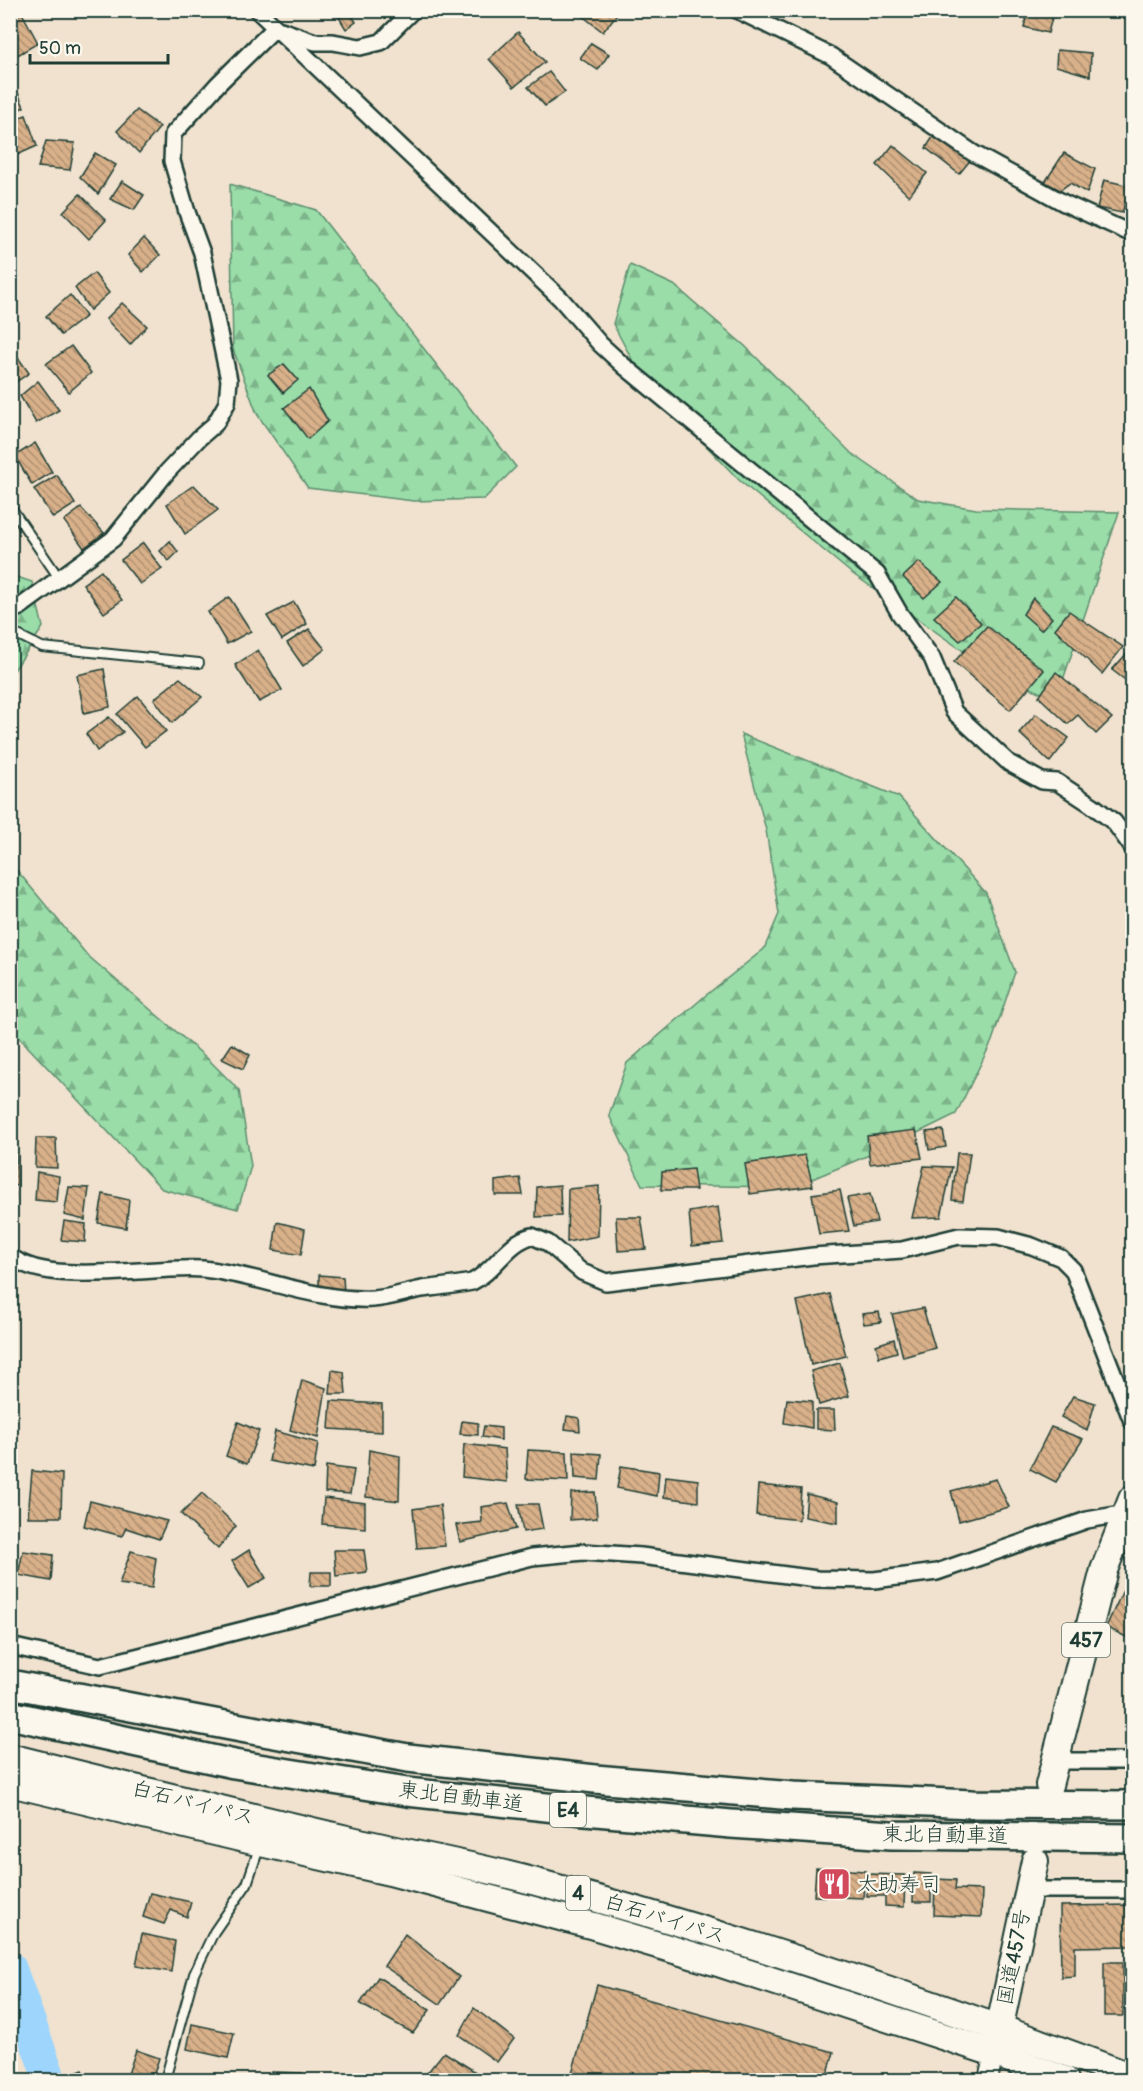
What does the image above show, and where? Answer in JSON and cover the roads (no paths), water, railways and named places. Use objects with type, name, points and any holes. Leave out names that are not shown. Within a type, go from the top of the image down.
[{"type":"highway","name":"457","points":[[1052,1773],[1104,1570],[1130,1506]]},
{"type":"highway","name":"東北自動車道","points":[[10,1684],[408,1758],[595,1779],[804,1797],[972,1804],[1132,1805]]},
{"type":"highway","name":"東北自動車道","points":[[10,1715],[234,1764],[419,1793],[730,1824],[891,1835],[1132,1838]]},
{"type":"highway","name":"白石バイパス","points":[[10,1757],[227,1812],[532,1881],[776,1951],[1000,2027],[1132,2077]]},
{"type":"highway","name":"白石バイパス","points":[[10,1783],[390,1872],[594,1926],[715,1962],[994,2054],[1065,2080]]},
{"type":"highway","name":"国道457号","points":[[994,2054],[1035,1861]]},
{"type":"street","points":[[257,10],[561,299],[600,344],[624,366],[877,574],[900,614],[932,658],[954,712],[1009,763],[1042,781],[1057,782],[1092,805],[1114,822],[1132,847]]},
{"type":"street","points":[[275,28],[315,42],[333,42],[360,47],[381,42],[413,10]]},
{"type":"street","points":[[737,10],[766,17],[831,56],[973,153],[1064,203],[1132,234]]},
{"type":"street","points":[[10,611],[20,607],[113,539],[167,472],[215,424],[227,403],[230,380],[202,253],[187,213],[172,161],[173,134],[218,84],[275,28]]},
{"type":"street","points":[[10,1256],[18,1262],[60,1272],[205,1269],[326,1296],[373,1299],[472,1282],[485,1275],[517,1242],[532,1236],[548,1243],[582,1272],[606,1282],[813,1256],[902,1250],[959,1236],[998,1237],[1032,1246],[1061,1258],[1072,1270],[1132,1421]]},
{"type":"street","points":[[10,1646],[100,1666],[532,1557],[583,1551],[642,1556],[817,1579],[874,1580],[936,1572],[1130,1506]]},
{"type":"street","points":[[1052,1773],[1132,1761]]},
{"type":"street","points":[[1028,1890],[1132,1890]]},
{"type":"street","points":[[988,2080],[994,2054]]},
{"type":"lane","points":[[10,506],[59,578]]},
{"type":"lane","points":[[10,631],[42,647],[199,663]]},
{"type":"lane","points":[[165,2080],[194,1974],[214,1932],[247,1884],[261,1843]]},
{"type":"waterway","points":[[10,1968],[50,2080]]},
{"type":"place","name":"太助寿司","points":[[834,1884]]}]
